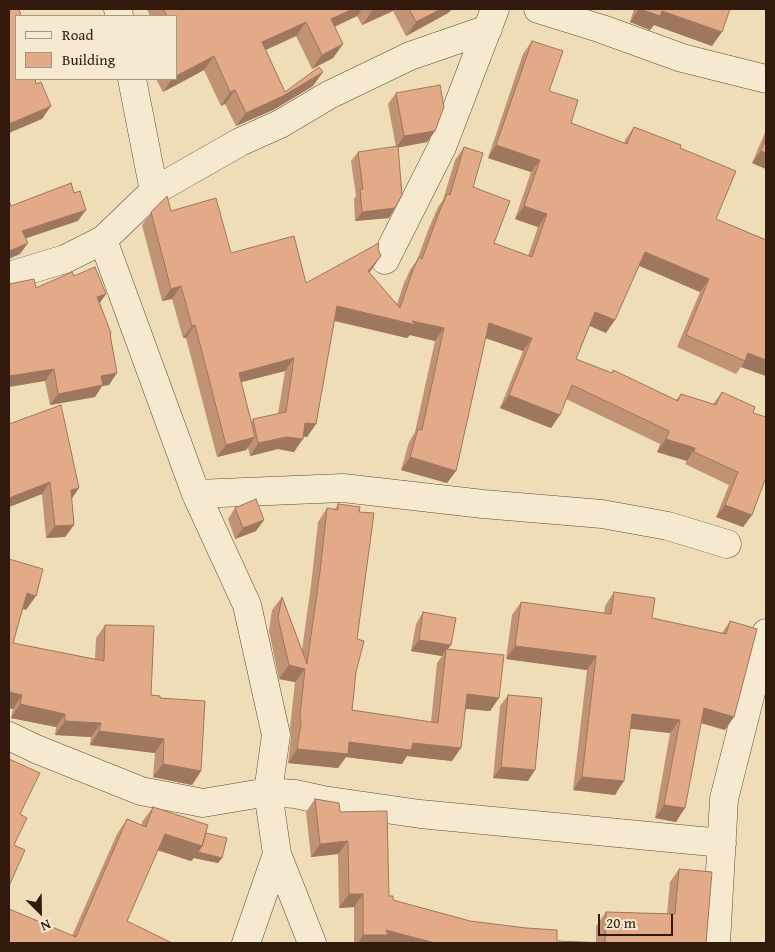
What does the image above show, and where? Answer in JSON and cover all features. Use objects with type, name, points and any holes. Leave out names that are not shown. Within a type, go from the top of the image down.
[{"type":"street","points":[[538,9],[602,29],[682,58],[766,79]]},
{"type":"street","points":[[9,276],[65,259],[103,240],[154,191],[240,142],[280,124],[329,96],[410,56],[492,19]]},
{"type":"street","points":[[384,260],[442,147],[492,19]]},
{"type":"street","points":[[132,80],[154,191]]},
{"type":"street","points":[[103,240],[196,494],[247,605],[276,735],[268,792],[277,854],[312,943]]},
{"type":"street","points":[[196,494],[343,488],[483,504],[602,514],[668,526],[727,544]]},
{"type":"street","points":[[716,943],[724,799],[766,633]]},
{"type":"street","points":[[9,736],[36,749],[141,791],[203,803],[268,792],[295,794],[323,800],[420,814],[722,842]]},
{"type":"street","points":[[246,943],[277,854]]},
{"type":"building","points":[[9,9],[19,9],[21,15],[15,15],[15,80],[35,80],[36,84],[41,82],[51,106],[9,124]]},
{"type":"building","points":[[163,9],[353,9],[331,19],[343,44],[322,55],[306,22],[262,42],[285,92],[319,67],[323,72],[283,96],[246,113],[235,90],[230,92],[214,56],[178,75],[178,15],[166,15]]},
{"type":"building","points":[[409,9],[441,9],[416,22]]},
{"type":"building","points":[[640,9],[730,9],[722,32],[662,11],[660,16]]},
{"type":"building","points":[[532,41],[563,51],[549,91],[578,100],[571,123],[627,144],[634,127],[681,145],[680,148],[736,171],[716,219],[766,240],[766,360],[748,353],[745,361],[686,335],[709,279],[645,252],[615,320],[595,312],[576,359],[612,373],[613,370],[678,401],[681,394],[716,405],[722,392],[755,407],[753,413],[766,417],[766,477],[752,515],[725,505],[738,472],[694,452],[695,448],[666,439],[669,431],[572,385],[560,415],[509,395],[532,338],[489,323],[456,471],[410,457],[418,429],[422,430],[444,328],[412,321],[416,325],[337,306],[316,424],[305,423],[303,439],[287,437],[258,443],[253,419],[286,412],[294,358],[239,373],[255,437],[226,445],[195,325],[192,326],[181,286],[171,289],[151,212],[167,196],[171,211],[216,198],[231,253],[294,236],[306,283],[379,243],[378,249],[381,256],[368,271],[400,308],[413,270],[419,257],[422,259],[447,194],[450,195],[464,147],[483,153],[473,187],[510,201],[494,243],[532,257],[547,214],[524,206],[540,160],[496,145]]},
{"type":"building","points":[[440,85],[444,107],[435,131],[404,136],[396,93]]},
{"type":"building","points":[[766,138],[766,153],[761,151]]},
{"type":"building","points":[[398,146],[402,195],[395,208],[362,212],[360,189],[363,189],[358,152]]},
{"type":"building","points":[[71,183],[74,193],[80,191],[86,210],[22,231],[28,243],[9,251],[9,200],[11,206]]},
{"type":"building","points":[[95,267],[106,294],[97,297],[111,333],[117,373],[101,376],[103,385],[58,394],[54,369],[9,376],[9,284],[34,279],[36,288],[72,272],[74,276]]},
{"type":"building","points":[[61,405],[79,488],[71,490],[74,525],[55,526],[50,482],[9,498],[9,424]]},
{"type":"building","points":[[256,499],[264,520],[243,528],[235,508]]},
{"type":"building","points":[[338,504],[360,507],[359,512],[374,513],[357,639],[364,641],[356,672],[352,710],[438,723],[446,649],[504,655],[499,698],[467,694],[461,748],[413,743],[411,750],[349,742],[348,754],[297,749],[305,669],[289,665],[278,618],[282,597],[307,664],[327,508],[338,510]]},
{"type":"building","points":[[9,559],[43,569],[36,596],[27,593],[13,643],[104,661],[105,625],[154,626],[151,695],[160,696],[160,698],[205,701],[201,771],[163,764],[164,739],[99,731],[101,723],[65,721],[65,714],[20,704],[22,695],[9,692]]},
{"type":"building","points":[[614,592],[655,598],[652,618],[726,634],[730,621],[757,629],[734,717],[704,708],[685,808],[664,805],[680,720],[632,714],[624,781],[582,777],[596,656],[515,646],[521,602],[611,614]]},
{"type":"building","points":[[423,612],[456,618],[451,645],[419,640]]},
{"type":"building","points":[[508,695],[542,698],[535,770],[501,767]]},
{"type":"building","points":[[9,759],[40,773],[20,814],[27,818],[14,845],[25,850],[9,886]]},
{"type":"building","points":[[315,799],[339,803],[340,812],[387,811],[389,896],[393,896],[393,900],[470,921],[557,930],[557,941],[605,943],[435,943],[386,930],[388,935],[363,935],[363,894],[349,894],[348,841],[320,844]]},
{"type":"building","points":[[153,807],[208,825],[202,846],[165,834],[127,921],[172,943],[9,943],[9,909],[76,937],[127,819],[146,827]]},
{"type":"building","points":[[206,833],[227,838],[222,858],[198,852]]},
{"type":"building","points":[[679,869],[712,872],[706,943],[605,943],[606,912],[675,914]]}]
